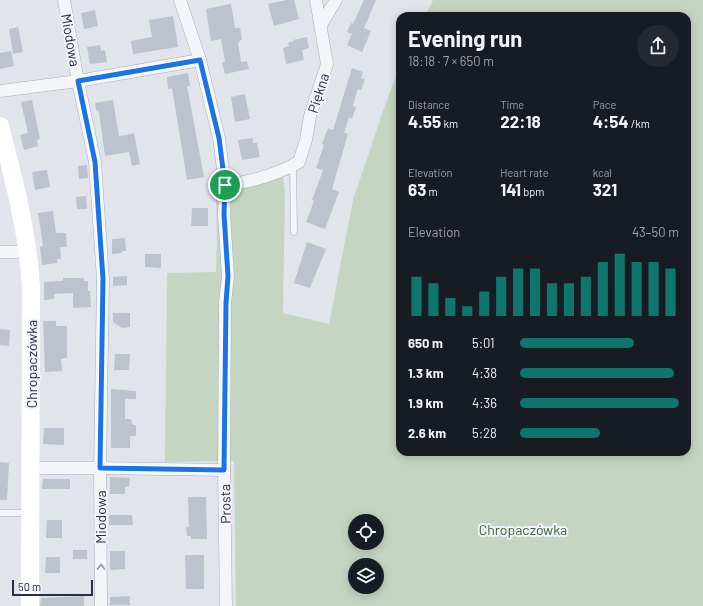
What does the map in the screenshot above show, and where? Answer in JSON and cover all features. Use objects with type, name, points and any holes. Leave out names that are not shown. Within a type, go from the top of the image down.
[{"type":"street","name":"Miodowa","points":[[64,0],[78,81],[95,162],[103,279],[100,468],[101,606]]},
{"type":"street","name":"Prosta","points":[[180,0],[200,60],[219,138],[225,185],[228,276],[226,303],[224,470],[226,606]]},
{"type":"street","name":"Piękna","points":[[296,164],[306,140],[310,116],[327,64],[316,0]]},
{"type":"street","points":[[321,25],[336,0]]},
{"type":"street","points":[[0,91],[78,81],[200,60]]},
{"type":"street","name":"Chropaczówka","points":[[0,126],[18,196],[29,252],[31,288],[30,606]]},
{"type":"street","points":[[225,185],[243,183],[282,171],[296,164]]},
{"type":"street","points":[[0,252],[29,252]]},
{"type":"street","points":[[30,468],[224,470]]},
{"type":"lane","points":[[294,232],[296,164]]},
{"type":"lane","points":[[0,513],[30,513]]},
{"type":"green space","name":"Chropaczówka","points":[[433,0],[703,0],[703,606],[236,606],[234,461],[165,462],[167,273],[216,272],[216,187],[252,177],[282,166],[285,194],[283,313],[329,324],[353,200],[396,77],[396,456],[691,456],[691,12],[427,12]]},
{"type":"building","points":[[286,0],[294,0],[299,19],[274,26],[268,4]]},
{"type":"building","points":[[364,0],[376,0],[364,28],[371,31],[362,52],[347,45],[352,34],[347,32],[351,23],[353,24]]},
{"type":"building","points":[[231,4],[235,28],[240,28],[242,39],[238,43],[241,62],[247,61],[249,69],[225,74],[222,63],[225,62],[221,39],[211,41],[206,9]]},
{"type":"building","points":[[95,10],[98,26],[84,29],[81,13]]},
{"type":"building","points":[[173,16],[178,47],[133,54],[131,41],[152,37],[149,20]]},
{"type":"building","points":[[18,27],[23,52],[13,54],[9,29]]},
{"type":"building","points":[[307,37],[309,48],[302,50],[304,60],[286,64],[283,48],[289,46],[288,43],[294,41],[293,40]]},
{"type":"building","points":[[100,45],[101,51],[105,50],[107,62],[90,64],[87,47]]},
{"type":"building","points":[[11,51],[14,66],[0,69],[0,53]]},
{"type":"building","points":[[352,68],[363,72],[361,78],[365,79],[361,90],[358,89],[357,91],[353,106],[356,107],[352,119],[349,117],[344,133],[348,134],[332,189],[339,192],[325,229],[306,222],[323,170],[316,168],[324,145],[322,144],[328,128],[333,130]]},
{"type":"building","points":[[188,73],[190,86],[187,86],[204,177],[187,180],[172,88],[168,89],[167,77]]},
{"type":"building","points":[[245,94],[250,119],[235,122],[231,97]]},
{"type":"building","points":[[32,100],[40,139],[37,140],[38,146],[24,150],[20,135],[28,133],[21,102]]},
{"type":"building","points":[[113,100],[119,136],[126,136],[134,133],[140,164],[132,166],[129,152],[105,156],[99,112],[96,110],[95,103]]},
{"type":"building","points":[[253,138],[253,143],[257,143],[260,157],[242,160],[238,140]]},
{"type":"building","points":[[87,165],[88,178],[79,179],[78,166]]},
{"type":"building","points":[[47,170],[50,187],[35,190],[32,172]]},
{"type":"building","points":[[86,196],[87,209],[77,209],[76,197]]},
{"type":"building","points":[[192,208],[208,208],[208,226],[191,226]]},
{"type":"building","points":[[53,211],[56,233],[66,233],[67,247],[60,247],[61,259],[57,259],[57,263],[42,265],[40,247],[43,246],[38,213]]},
{"type":"building","points":[[125,238],[126,251],[112,254],[112,239]]},
{"type":"building","points":[[307,242],[326,249],[310,288],[294,283]]},
{"type":"building","points":[[145,254],[161,254],[161,268],[145,267]]},
{"type":"building","points":[[127,276],[127,285],[113,286],[113,277]]},
{"type":"building","points":[[63,278],[84,278],[84,281],[88,281],[91,307],[73,308],[73,293],[54,294],[54,299],[44,300],[44,282],[63,281]]},
{"type":"building","points":[[113,313],[130,313],[130,327],[122,328],[113,322]]},
{"type":"building","points":[[43,321],[56,321],[56,326],[67,326],[67,358],[61,359],[62,371],[45,372]]},
{"type":"building","points":[[0,329],[10,330],[9,346],[0,345]]},
{"type":"building","points":[[115,354],[130,354],[129,370],[114,370]]},
{"type":"building","points":[[111,389],[136,391],[136,399],[125,399],[125,419],[131,419],[133,425],[136,425],[136,436],[130,436],[130,448],[111,448]]},
{"type":"building","points":[[44,428],[64,428],[64,445],[43,444]]},
{"type":"building","points":[[0,462],[9,463],[7,500],[0,500]]},
{"type":"building","points":[[110,477],[130,478],[129,487],[125,487],[125,494],[110,494]]},
{"type":"building","points":[[43,479],[70,479],[70,489],[42,489]]},
{"type":"building","points":[[188,497],[206,497],[207,539],[191,539],[191,536],[187,536],[186,527],[189,527]]},
{"type":"building","points":[[109,515],[132,515],[133,525],[109,525]]},
{"type":"building","points":[[47,520],[62,520],[62,538],[46,538]]},
{"type":"building","points":[[73,550],[87,550],[87,559],[73,559]]},
{"type":"building","points":[[110,551],[125,551],[125,569],[110,570]]},
{"type":"building","points":[[185,555],[204,555],[204,589],[186,589]]},
{"type":"building","points":[[46,557],[60,557],[60,573],[45,573]]},
{"type":"building","points":[[84,596],[84,606],[40,606],[41,598]]},
{"type":"building","points":[[130,596],[130,605],[110,605],[110,597]]},
{"type":"route","points":[[200,60],[219,138],[225,185],[224,214],[228,276],[226,303],[224,470],[100,468],[103,279],[95,162],[78,81],[200,60]]}]
